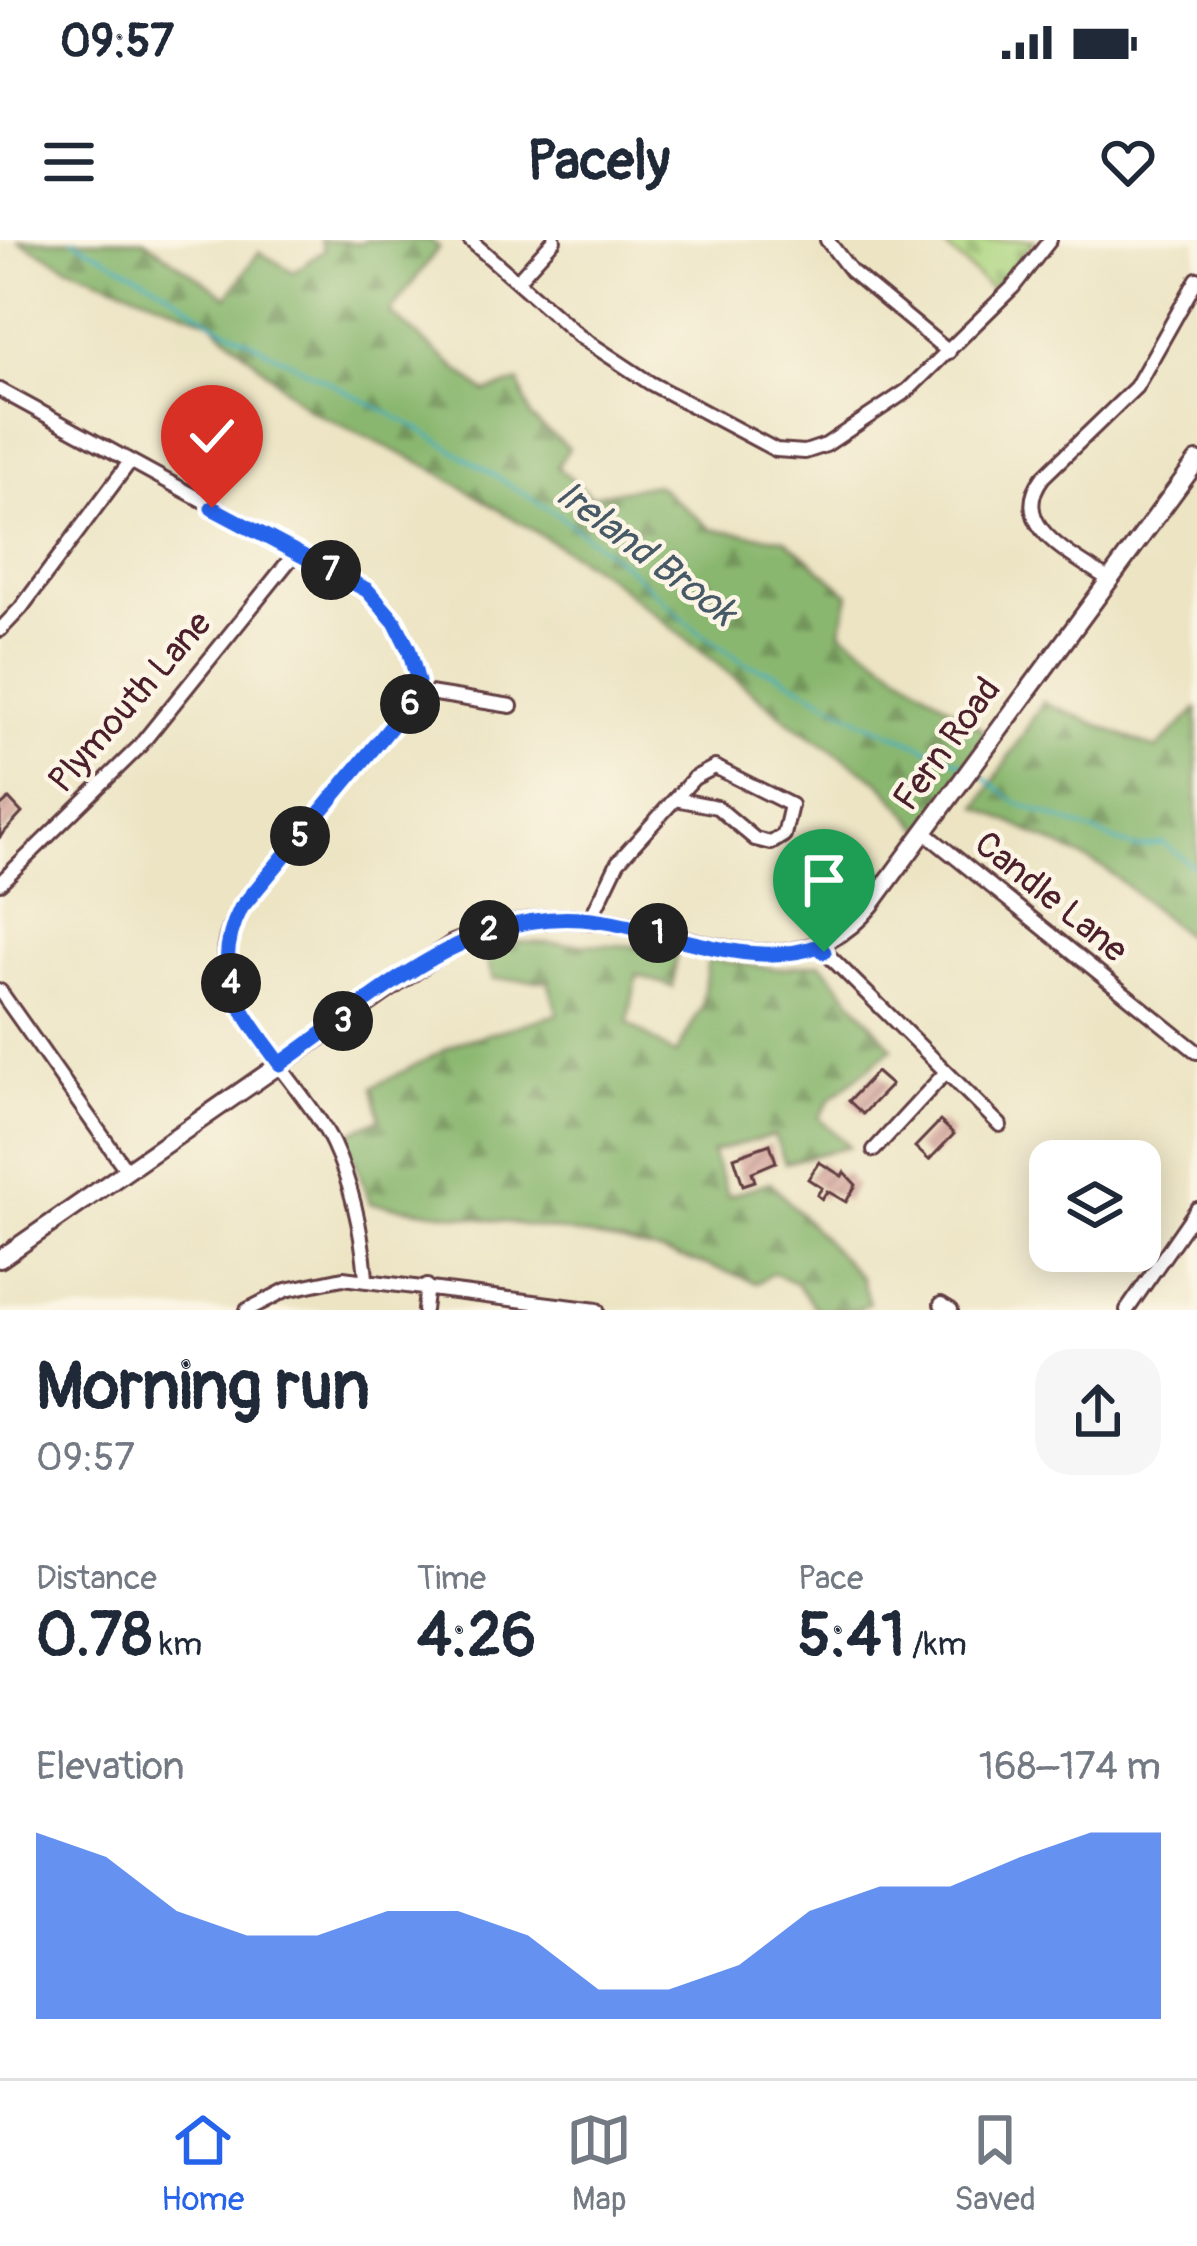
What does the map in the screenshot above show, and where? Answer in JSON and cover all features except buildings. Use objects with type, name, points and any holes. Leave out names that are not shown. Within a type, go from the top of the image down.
[{"type":"street","points":[[470,240],[579,337],[614,360],[776,450],[805,452],[826,445],[908,390],[1013,286],[1050,240]]},
{"type":"street","points":[[518,281],[554,240]]},
{"type":"street","points":[[827,240],[851,271],[949,352]]},
{"type":"street","points":[[1109,580],[1039,529],[1032,514],[1033,494],[1043,477],[1136,387],[1197,279]]},
{"type":"street","points":[[0,391],[367,590],[395,622],[409,650],[417,691],[241,908],[227,934],[225,950],[235,996],[315,1111],[346,1174],[366,1278]]},
{"type":"street","name":"Fern Road","points":[[819,946],[859,918],[1197,461]]},
{"type":"street","points":[[0,630],[129,463]]},
{"type":"street","name":"Plymouth Lane","points":[[0,883],[138,748],[296,552]]},
{"type":"street","points":[[417,691],[511,706]]},
{"type":"street","points":[[590,920],[618,862],[675,799],[694,778],[715,767],[791,805],[790,820],[784,835],[771,843],[754,839],[717,807],[675,799]]},
{"type":"street","name":"Candle Lane","points":[[924,832],[1197,1052]]},
{"type":"street","points":[[0,1259],[453,944],[527,921],[590,920],[758,954],[795,953],[819,946],[1000,1125]]},
{"type":"street","points":[[0,991],[127,1171]]},
{"type":"street","points":[[874,1150],[946,1072]]},
{"type":"street","points":[[1127,1310],[1197,1208]]},
{"type":"street","points":[[1183,1226],[1197,1236]]},
{"type":"street","points":[[247,1310],[304,1284],[366,1278],[597,1310]]},
{"type":"street","points":[[424,1310],[427,1286]]},
{"type":"green space","points":[[17,240],[144,240],[227,297],[259,252],[294,272],[324,250],[320,240],[430,240],[439,247],[390,313],[485,392],[519,382],[531,418],[569,448],[557,467],[591,496],[656,484],[711,529],[785,539],[849,594],[841,631],[993,737],[924,832],[880,782],[794,725],[603,573],[429,467],[308,409],[211,321],[67,266]]},
{"type":"green space","points":[[938,240],[1035,240],[992,290]]},
{"type":"green space","points":[[1043,702],[1156,749],[1197,709],[1197,945],[1106,869],[978,807]]},
{"type":"green space","points":[[481,941],[677,947],[673,987],[637,975],[628,1023],[676,1055],[702,1006],[708,959],[779,969],[821,963],[893,1048],[831,1098],[819,1118],[849,1146],[785,1163],[774,1135],[712,1152],[728,1196],[770,1182],[861,1278],[869,1303],[857,1310],[817,1310],[796,1283],[772,1273],[757,1283],[615,1241],[370,1203],[346,1135],[380,1118],[373,1087],[460,1042],[558,1014],[548,981],[493,979]]},
{"type":"waterway","name":"Ireland Brook","points":[[73,240],[158,285],[211,321],[421,430],[558,515],[625,565],[695,629],[746,664],[776,673],[867,723],[967,765]]},
{"type":"waterway","name":"Ireland Brook","points":[[975,770],[1015,802],[1135,848],[1163,843],[1197,869]]},
{"type":"route","points":[[212,508],[367,590],[395,622],[418,682],[414,699],[241,908],[227,934],[225,950],[235,996],[280,1064],[453,944],[502,926],[579,919],[758,954],[795,953],[819,946],[824,952]]}]
